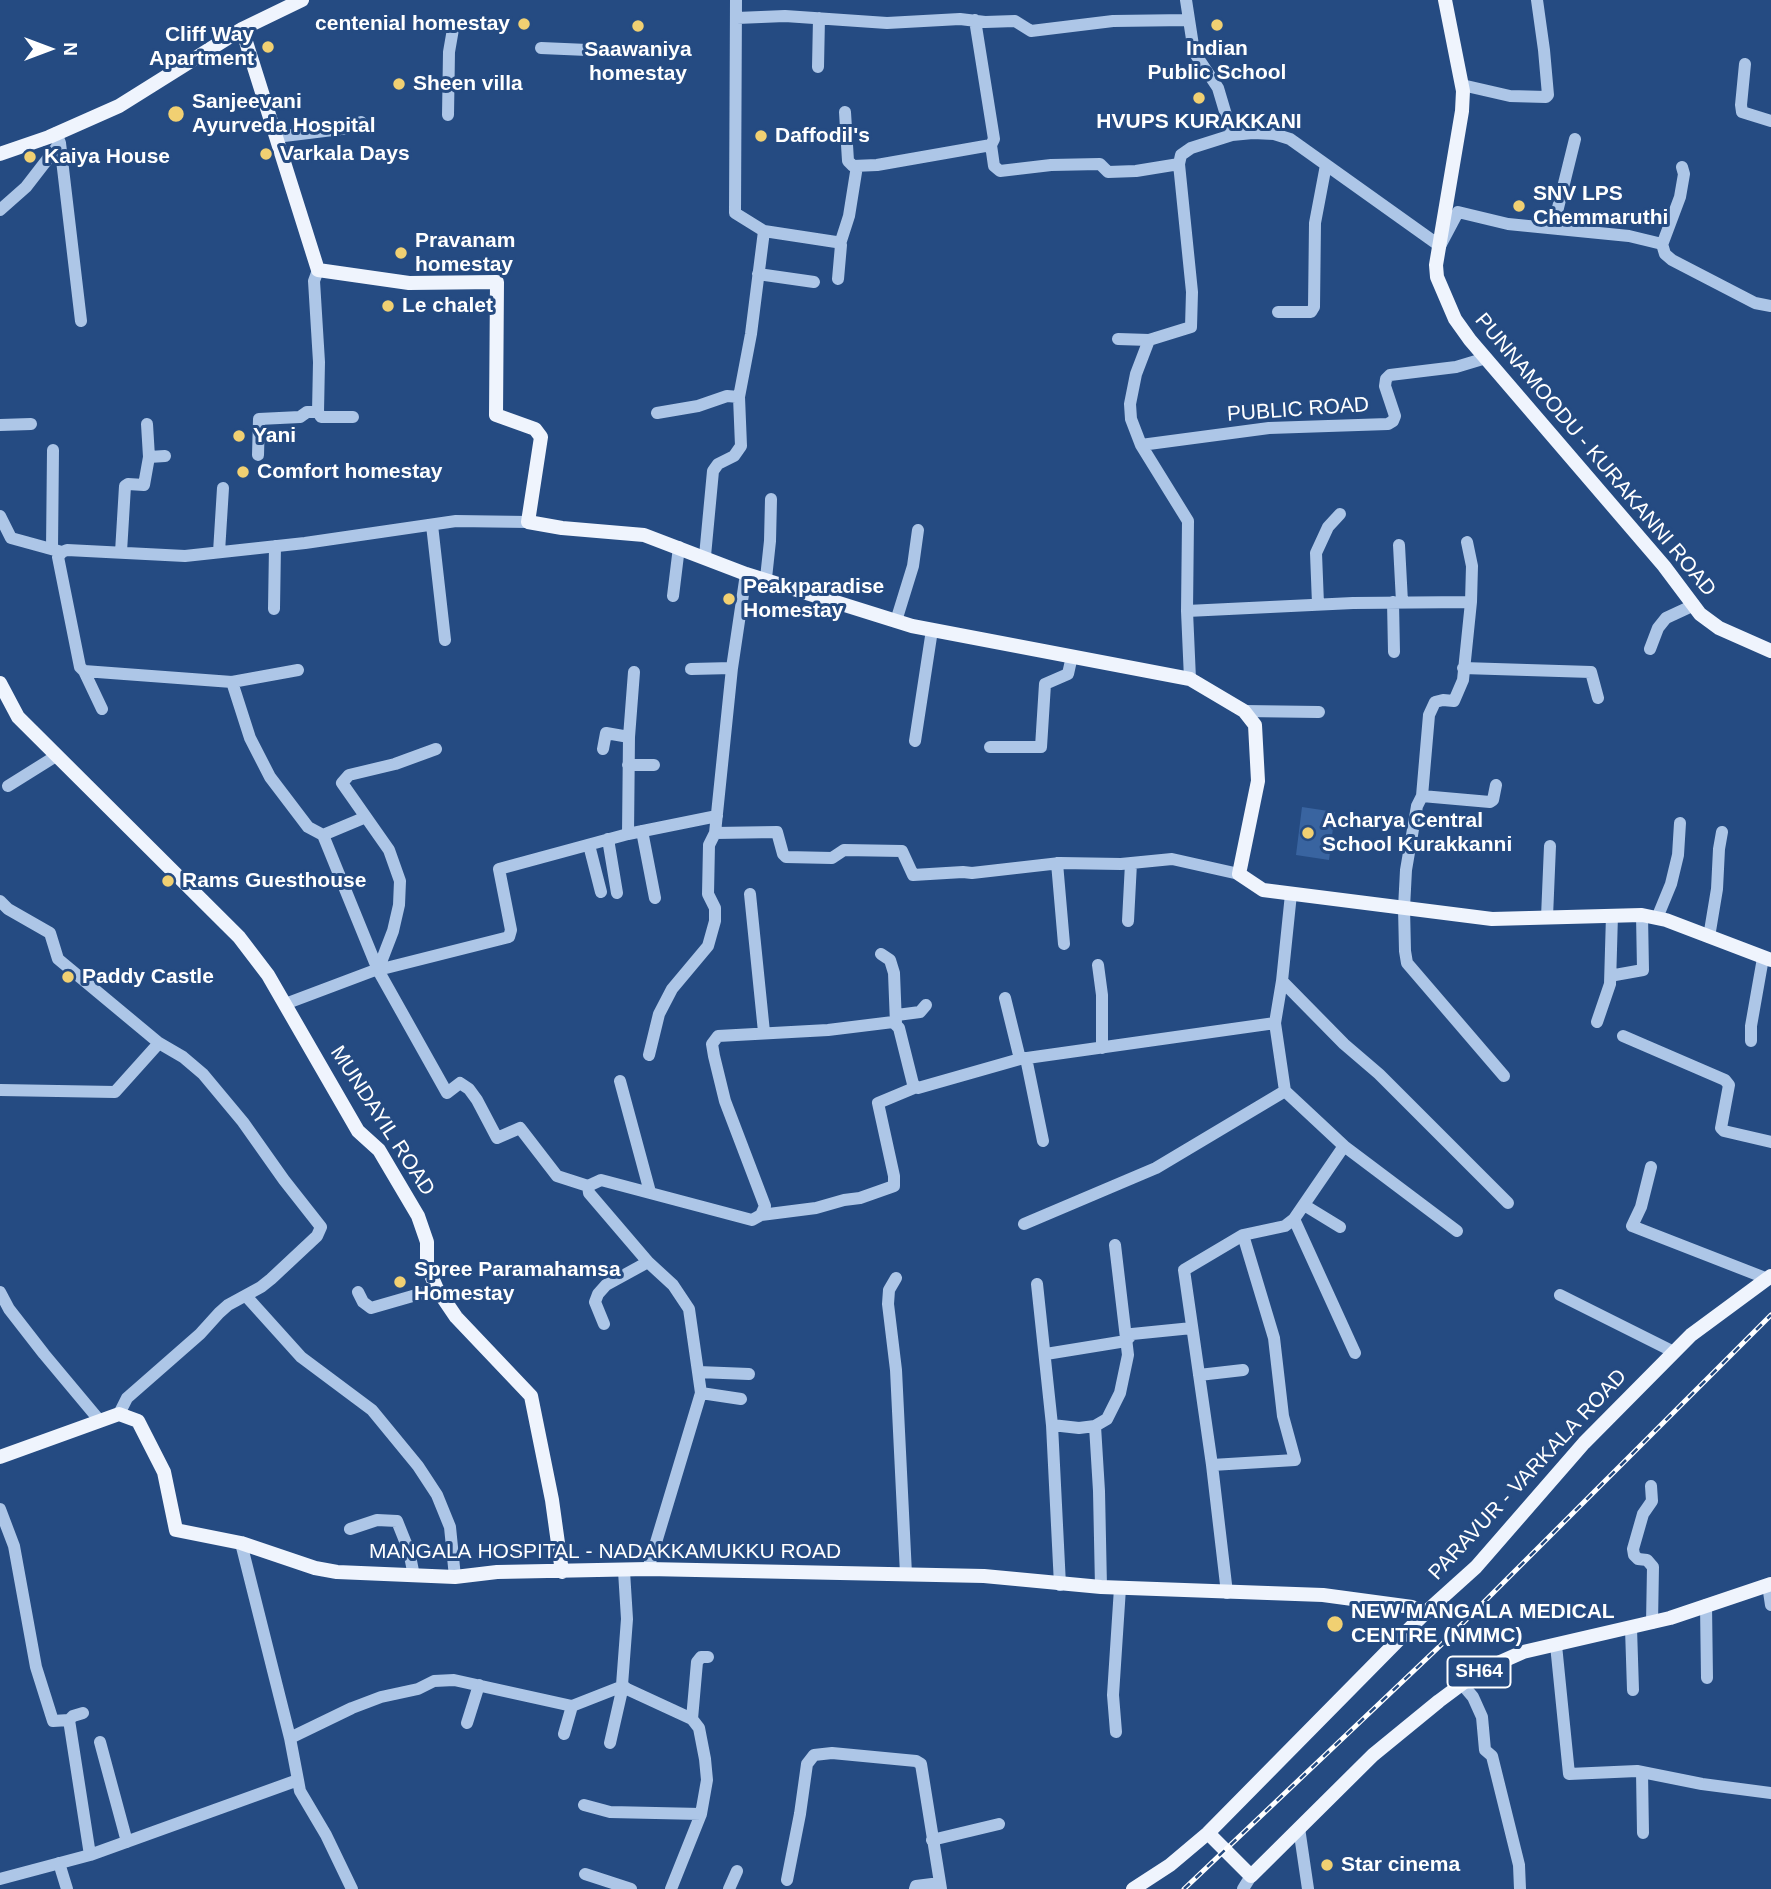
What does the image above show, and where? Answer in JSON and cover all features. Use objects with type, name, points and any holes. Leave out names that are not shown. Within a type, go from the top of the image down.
[{"type":"main road","points":[[0,154],[58,138],[118,106],[242,29],[302,0]]},
{"type":"main road","name":"PUNNAMOODU - KURAKANNI ROAD","points":[[1445,0],[1462,85],[1462,111],[1436,272],[1459,327],[1664,566],[1704,618],[1719,628],[1771,651]]},
{"type":"main road","points":[[242,29],[318,270],[409,284],[497,282],[496,415],[535,429],[541,437],[528,522],[562,528],[644,535],[705,556],[746,574],[766,578],[896,621],[1190,679],[1244,711],[1255,725],[1258,780],[1239,874],[1263,890],[1492,919],[1642,915],[1657,918],[1767,959]]},
{"type":"main road","name":"MUNDAYIL ROAD","points":[[0,683],[18,717],[239,937],[268,975],[358,1131],[379,1150],[418,1216],[427,1242],[426,1266],[437,1289],[456,1317],[531,1396],[552,1500],[562,1572]]},
{"type":"main road","name":"PARAVUR - VARKALA ROAD","points":[[1133,1889],[1170,1865],[1208,1833],[1426,1612],[1476,1567],[1584,1443],[1691,1335],[1770,1277]]},
{"type":"main road","points":[[0,1457],[118,1414]]},
{"type":"main road","name":"MANGALA HOSPITAL - NADAKKAMUKKU ROAD","points":[[118,1414],[138,1421],[164,1472],[176,1530],[241,1543],[326,1571],[455,1577],[497,1572],[648,1569],[984,1576],[1060,1585],[1323,1595],[1412,1606],[1426,1612]]},
{"type":"main road","name":"SH64","points":[[1251,1875],[1373,1755],[1478,1672],[1523,1652],[1652,1623],[1770,1585]]},
{"type":"main road","points":[[1208,1833],[1251,1875]]},
{"type":"street","points":[[736,0],[736,213],[764,231],[840,244]]},
{"type":"street","points":[[1186,0],[1194,51],[1218,88],[1232,135]]},
{"type":"street","points":[[1462,85],[1510,96],[1546,97],[1548,94],[1544,50],[1537,0]]},
{"type":"street","points":[[737,18],[785,16],[887,23],[960,19],[1015,21],[1031,31],[1113,21],[1188,20]]},
{"type":"street","points":[[818,67],[819,18]]},
{"type":"street","points":[[975,20],[994,139],[991,145],[994,166],[1000,171],[1100,164],[1108,172],[1136,171],[1179,164]]},
{"type":"street","points":[[448,115],[449,52],[453,29]]},
{"type":"street","points":[[541,48],[634,52]]},
{"type":"street","points":[[1745,64],[1742,112],[1771,121]]},
{"type":"street","points":[[845,112],[848,161],[851,165],[877,165],[991,145]]},
{"type":"street","points":[[276,136],[349,128],[361,122]]},
{"type":"street","points":[[1118,339],[1149,340],[1191,327],[1192,292],[1179,164],[1181,155],[1191,148],[1232,135],[1263,133],[1290,139],[1440,246],[1458,212],[1508,224],[1629,236],[1662,245]]},
{"type":"street","points":[[0,209],[26,187],[58,138]]},
{"type":"street","points":[[58,138],[81,321]]},
{"type":"street","points":[[1553,228],[1575,139]]},
{"type":"street","points":[[1278,312],[1311,312],[1314,307],[1315,223],[1326,165]]},
{"type":"street","points":[[838,279],[840,244],[849,216],[857,166]]},
{"type":"street","points":[[1682,167],[1684,174],[1680,197],[1662,245],[1665,254],[1755,303],[1771,306]]},
{"type":"street","points":[[705,556],[713,471],[718,464],[734,456],[741,446],[740,397],[764,231]]},
{"type":"street","points":[[318,270],[314,281],[319,350],[318,412],[321,417],[354,417]]},
{"type":"street","points":[[758,274],[814,282]]},
{"type":"street","points":[[1149,340],[1136,374],[1131,419],[1141,445],[1188,521],[1187,611],[1190,679]]},
{"type":"street","name":"PUBLIC ROAD","points":[[1141,445],[1269,428],[1388,424],[1394,421],[1395,416],[1385,386],[1389,376],[1456,367],[1486,358]]},
{"type":"street","points":[[657,413],[698,406],[727,396],[740,397]]},
{"type":"street","points":[[258,455],[259,419],[300,417],[307,412],[318,412]]},
{"type":"street","points":[[0,425],[31,424]]},
{"type":"street","points":[[121,552],[125,486],[144,485],[149,457],[147,424]]},
{"type":"street","points":[[53,450],[57,550],[66,610],[80,667],[102,709]]},
{"type":"street","points":[[149,457],[165,456]]},
{"type":"street","points":[[219,552],[223,488]]},
{"type":"street","points":[[766,578],[771,499]]},
{"type":"street","points":[[1318,604],[1316,553],[1328,527],[1340,514]]},
{"type":"street","points":[[0,516],[11,538],[57,550],[185,556],[456,521],[528,522]]},
{"type":"street","points":[[432,525],[445,640]]},
{"type":"street","points":[[896,621],[913,566],[918,530]]},
{"type":"street","points":[[1467,542],[1472,566],[1471,602],[1463,681],[1454,701],[1435,702],[1429,715],[1422,796],[1417,806],[1406,870],[1404,908],[1407,963],[1504,1076]]},
{"type":"street","points":[[1394,652],[1399,545]]},
{"type":"street","points":[[274,609],[275,546]]},
{"type":"street","points":[[673,596],[679,547]]},
{"type":"street","points":[[649,1055],[659,1014],[672,989],[708,946],[715,921],[715,908],[708,894],[709,845],[715,833],[732,668],[746,574]]},
{"type":"street","points":[[1187,611],[1318,604],[1471,602]]},
{"type":"street","points":[[1650,649],[1658,628],[1666,618],[1694,605]]},
{"type":"street","points":[[915,741],[932,630]]},
{"type":"street","points":[[990,747],[1041,747],[1045,684],[1068,674],[1072,656]]},
{"type":"street","points":[[691,669],[732,668]]},
{"type":"street","points":[[1463,668],[1591,672],[1598,698]]},
{"type":"street","points":[[84,671],[232,682],[298,670]]},
{"type":"street","points":[[628,834],[629,737],[634,673]]},
{"type":"street","points":[[232,682],[250,738],[270,777],[308,827],[323,835],[378,970],[447,1093],[460,1083],[469,1089],[497,1138],[520,1129],[557,1176],[588,1186],[601,1180],[752,1220],[761,1215],[816,1208],[857,1199],[894,1186],[878,1103],[915,1088],[1023,1058],[1275,1023]]},
{"type":"street","points":[[1244,711],[1319,712]]},
{"type":"street","points":[[603,749],[607,733],[629,737]]},
{"type":"street","points":[[378,970],[393,931],[399,905],[400,881],[390,850],[342,783],[349,775],[395,764],[436,749]]},
{"type":"street","points":[[8,786],[57,756]]},
{"type":"street","points":[[628,765],[654,765]]},
{"type":"street","points":[[1422,796],[1490,802],[1493,800],[1496,785]]},
{"type":"street","points":[[285,1004],[378,970],[509,937],[511,930],[499,869],[628,834],[717,816]]},
{"type":"street","points":[[323,835],[366,817]]},
{"type":"street","points":[[1657,918],[1667,896],[1675,865],[1680,823]]},
{"type":"street","points":[[642,831],[655,898]]},
{"type":"street","points":[[715,833],[777,832],[786,857],[832,858],[844,850],[902,851],[914,875],[972,873],[1057,863],[1131,863],[1172,859],[1239,874]]},
{"type":"street","points":[[1709,937],[1722,832]]},
{"type":"street","points":[[608,839],[617,893]]},
{"type":"street","points":[[589,845],[601,892]]},
{"type":"street","points":[[1547,917],[1550,846]]},
{"type":"street","points":[[1057,863],[1064,944]]},
{"type":"street","points":[[1128,921],[1131,863]]},
{"type":"street","points":[[750,894],[764,1032]]},
{"type":"street","points":[[1291,894],[1275,1023],[1285,1091],[1345,1146],[1457,1231]]},
{"type":"street","points":[[0,901],[8,909],[50,933],[58,959],[159,1044],[183,1057],[203,1074],[243,1122],[321,1227],[317,1236],[271,1279],[219,1313],[200,1334],[127,1398],[118,1414]]},
{"type":"street","points":[[1597,1022],[1610,984],[1612,915]]},
{"type":"street","points":[[1615,975],[1643,970],[1642,915]]},
{"type":"street","points":[[881,954],[890,960],[892,965],[897,1019],[915,1088]]},
{"type":"street","points":[[1751,1041],[1751,1026],[1767,959]]},
{"type":"street","points":[[1098,965],[1102,995],[1102,1048]]},
{"type":"street","points":[[1282,981],[1507,1203]]},
{"type":"street","points":[[1005,998],[1044,1141]]},
{"type":"street","points":[[761,1215],[765,1206],[724,1101],[712,1044],[718,1036],[813,1031],[892,1022],[920,1012],[926,1005]]},
{"type":"street","points":[[1623,1037],[1724,1080],[1729,1085],[1721,1128],[1771,1142]]},
{"type":"street","points":[[0,1090],[115,1092],[159,1044]]},
{"type":"street","points":[[620,1081],[650,1192]]},
{"type":"street","points":[[1024,1223],[1156,1168],[1285,1091]]},
{"type":"street","points":[[1227,1593],[1184,1270],[1243,1235],[1285,1226],[1294,1220],[1345,1146]]},
{"type":"street","points":[[1651,1167],[1641,1207],[1632,1226],[1770,1277]]},
{"type":"street","points":[[588,1186],[589,1193],[648,1262],[673,1285],[689,1309],[701,1393],[648,1569]]},
{"type":"street","points":[[1304,1205],[1340,1227]]},
{"type":"street","points":[[1294,1220],[1355,1353]]},
{"type":"street","points":[[1212,1465],[1295,1460],[1283,1416],[1274,1338],[1243,1235]]},
{"type":"street","points":[[1052,1425],[1080,1428],[1095,1426],[1107,1419],[1120,1393],[1128,1355],[1115,1245]]},
{"type":"street","points":[[604,1324],[595,1303],[597,1294],[606,1285],[648,1262]]},
{"type":"street","points":[[896,1278],[889,1290],[888,1304],[896,1370],[906,1574]]},
{"type":"street","points":[[1037,1284],[1052,1425],[1060,1585]]},
{"type":"street","points":[[358,1292],[363,1302],[371,1308],[437,1289]]},
{"type":"street","points":[[0,1292],[9,1309],[100,1421]]},
{"type":"street","points":[[1560,1295],[1674,1352]]},
{"type":"street","points":[[246,1296],[302,1357],[372,1409],[418,1466],[437,1495],[450,1527],[455,1577]]},
{"type":"street","points":[[1046,1354],[1126,1341],[1132,1334],[1192,1328]]},
{"type":"street","points":[[1199,1375],[1243,1370]]},
{"type":"street","points":[[698,1372],[749,1374]]},
{"type":"street","points":[[701,1393],[741,1399]]},
{"type":"street","points":[[1095,1426],[1101,1587]]},
{"type":"street","points":[[1651,1486],[1652,1501],[1643,1514],[1633,1549],[1634,1555],[1647,1560],[1653,1567],[1652,1623]]},
{"type":"street","points":[[0,1509],[14,1546],[36,1667],[53,1721],[69,1720],[83,1713]]},
{"type":"street","points":[[350,1529],[377,1520],[397,1521],[409,1551],[414,1576]]},
{"type":"street","points":[[241,1543],[290,1738],[300,1791],[326,1835],[352,1889]]},
{"type":"street","points":[[610,1743],[623,1686],[627,1619],[624,1571]]},
{"type":"street","points":[[1770,1585],[1771,1605]]},
{"type":"street","points":[[1116,1732],[1113,1695],[1120,1588]]},
{"type":"street","points":[[1706,1605],[1707,1678]]},
{"type":"street","points":[[1631,1628],[1633,1690]]},
{"type":"street","points":[[1556,1645],[1569,1774],[1642,1772],[1702,1784],[1771,1793]]},
{"type":"street","points":[[692,1719],[697,1662],[701,1657],[708,1657]]},
{"type":"street","points":[[290,1738],[352,1708],[381,1697],[418,1689],[435,1681],[454,1680],[572,1706],[623,1686],[692,1719],[699,1728],[707,1780],[701,1814],[671,1889]]},
{"type":"street","points":[[1462,1684],[1473,1697],[1482,1717],[1485,1750],[1492,1756],[1520,1865],[1520,1889]]},
{"type":"street","points":[[467,1723],[479,1685]]},
{"type":"street","points":[[564,1734],[572,1706]]},
{"type":"street","points":[[69,1720],[90,1855]]},
{"type":"street","points":[[100,1742],[127,1842]]},
{"type":"street","points":[[787,1880],[807,1763],[816,1755],[832,1753],[919,1762],[923,1768],[940,1886],[916,1886],[915,1889]]},
{"type":"street","points":[[1642,1772],[1643,1833]]},
{"type":"street","points":[[0,1878],[90,1855],[298,1780]]},
{"type":"street","points":[[584,1805],[610,1812],[701,1814]]},
{"type":"street","points":[[932,1840],[999,1824]]},
{"type":"street","points":[[1299,1828],[1308,1889]]},
{"type":"street","points":[[59,1863],[67,1889]]},
{"type":"street","points":[[729,1889],[737,1871]]},
{"type":"street","points":[[585,1874],[631,1889]]},
{"type":"street","points":[[1243,1889],[1251,1875]]},
{"type":"shaded area","points":[[1302,807],[1335,812],[1329,860],[1296,855]]},
{"type":"railway","points":[[1184,1889],[1442,1644],[1771,1315]]},
{"type":"place","name":"centenial homestay","points":[[524,24]]},
{"type":"place","name":"Indian Public School","points":[[1217,25]]},
{"type":"place","name":"Saawaniya homestay","points":[[638,26]]},
{"type":"place","name":"Cliff Way Apartment","points":[[268,47]]},
{"type":"place","name":"Sheen villa","points":[[399,84]]},
{"type":"place","name":"HVUPS KURAKKANI","points":[[1199,98]]},
{"type":"place","name":"Sanjeevani Ayurveda Hospital","points":[[176,114]]},
{"type":"place","name":"Daffodil's","points":[[761,136]]},
{"type":"place","name":"Varkala Days","points":[[266,154]]},
{"type":"place","name":"Kaiya House","points":[[30,157]]},
{"type":"place","name":"SNV LPS Chemmaruthi","points":[[1519,206]]},
{"type":"place","name":"Pravanam homestay","points":[[401,253]]},
{"type":"place","name":"Le chalet","points":[[388,306]]},
{"type":"place","name":"Yani","points":[[239,436]]},
{"type":"place","name":"Comfort homestay","points":[[243,472]]},
{"type":"place","name":"Peak paradise Homestay","points":[[729,599]]},
{"type":"place","name":"Acharya Central School Kurakkanni","points":[[1308,833]]},
{"type":"place","name":"Rams Guesthouse","points":[[168,881]]},
{"type":"place","name":"Paddy Castle","points":[[68,977]]},
{"type":"place","name":"Spree Paramahamsa Homestay","points":[[400,1282]]},
{"type":"place","name":"NEW MANGALA MEDICAL CENTRE (NMMC)","points":[[1335,1624]]},
{"type":"place","name":"Star cinema","points":[[1327,1865]]}]
